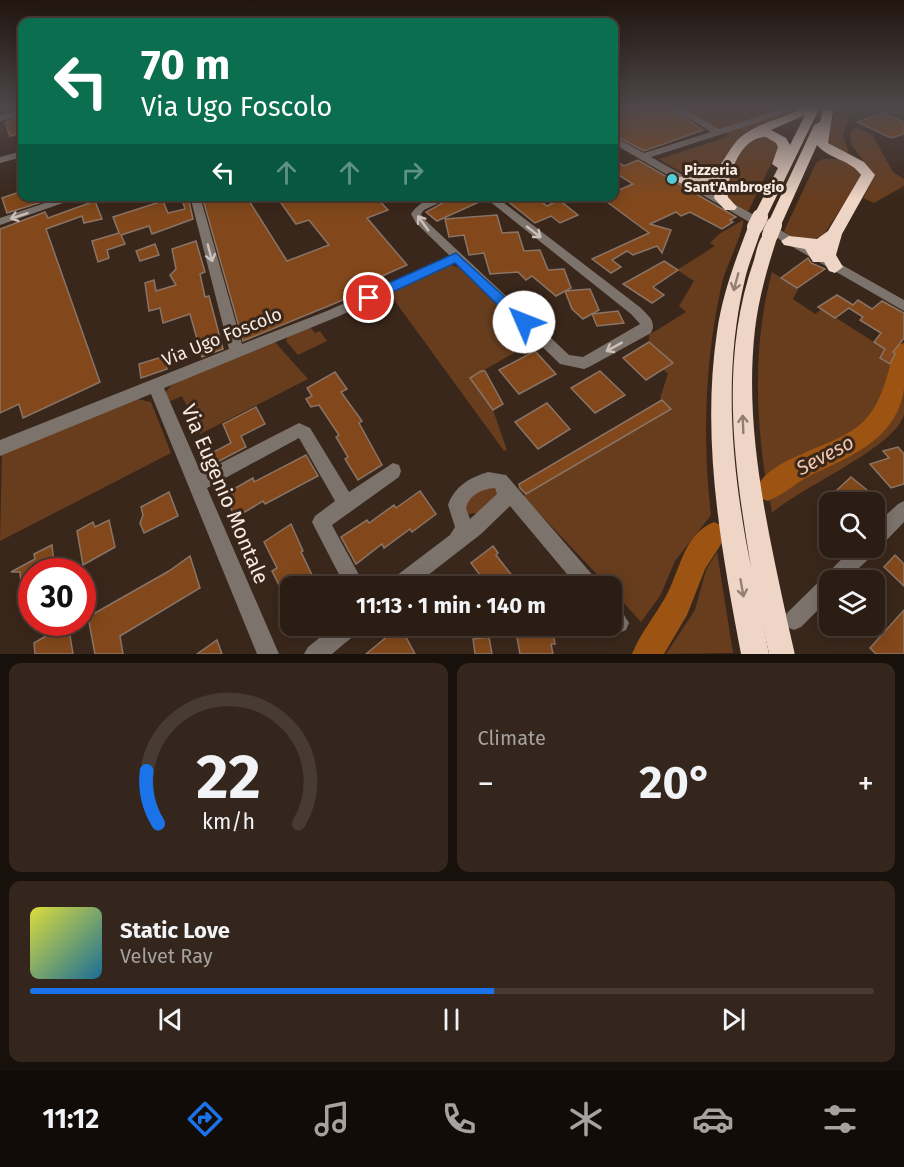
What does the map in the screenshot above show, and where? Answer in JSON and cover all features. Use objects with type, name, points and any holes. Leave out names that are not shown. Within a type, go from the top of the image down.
[{"type":"highway","points":[[730,207],[721,198],[721,186],[726,168],[746,138]]},
{"type":"highway","points":[[775,138],[783,143],[777,184],[765,226],[745,336],[742,395],[749,483],[755,523],[784,618],[782,654]]},
{"type":"highway","points":[[777,184],[806,138]]},
{"type":"highway","points":[[791,189],[812,138]]},
{"type":"highway","points":[[818,251],[834,234],[868,178],[862,167],[822,144],[822,138]]},
{"type":"highway","points":[[753,646],[734,539],[722,434],[725,339],[733,290],[765,226],[791,189],[819,157],[844,158]]},
{"type":"highway","points":[[701,188],[726,168]]},
{"type":"highway","points":[[682,180],[701,188],[714,189],[721,186]]},
{"type":"highway","points":[[789,241],[828,255],[835,267]]},
{"type":"street","points":[[643,157],[701,138]]},
{"type":"street","points":[[618,143],[682,180]]},
{"type":"street","points":[[0,160],[18,155]]},
{"type":"street","points":[[701,188],[789,241]]},
{"type":"street","points":[[0,222],[63,201]]},
{"type":"street","points":[[196,201],[237,352]]},
{"type":"street","points":[[436,201],[420,208],[416,214],[432,235],[558,355],[570,362],[584,363],[643,331],[647,326],[644,319],[494,201]]},
{"type":"street","name":"Via Ugo Foscolo","points":[[0,448],[332,314],[456,258]]},
{"type":"street","points":[[835,267],[904,306]]},
{"type":"street","name":"Via Eugenio Montale","points":[[155,385],[268,654]]},
{"type":"street","points":[[196,484],[300,430],[346,503]]},
{"type":"street","points":[[349,576],[321,525],[324,518],[393,471]]},
{"type":"street","points":[[458,539],[464,528],[457,507],[460,498],[490,479],[504,485],[581,576]]},
{"type":"street","points":[[412,576],[505,501],[507,496],[504,485]]},
{"type":"street","points":[[885,528],[904,510]]},
{"type":"street","points":[[843,570],[856,558]]},
{"type":"street","points":[[784,618],[819,592]]},
{"type":"street","points":[[315,654],[338,636]]},
{"type":"shaded area","points":[[725,138],[740,138],[722,163],[706,177],[691,177],[659,159]]},
{"type":"shaded area","points":[[750,138],[773,138],[779,147],[748,212],[736,205],[729,197],[727,188],[734,165]]},
{"type":"shaded area","points":[[826,138],[844,138],[849,154],[827,145]]},
{"type":"shaded area","points":[[850,138],[874,138],[893,172],[904,179],[904,186],[874,203],[863,198],[874,176],[851,144]]},
{"type":"shaded area","points":[[823,159],[838,159],[860,169],[862,177],[824,234],[815,239],[792,237],[784,231],[816,163]]},
{"type":"shaded area","points":[[743,220],[741,232],[722,283],[712,340],[706,428],[711,515],[675,561],[660,596],[641,622],[622,601],[622,576],[599,576],[523,496],[670,409],[660,398],[668,374],[663,369],[672,363],[649,342],[649,335],[686,312],[679,306],[694,281],[677,270],[715,246],[710,243],[719,234]]},
{"type":"shaded area","points":[[451,265],[460,268],[537,340],[470,378],[493,410],[507,450],[504,451],[389,293]]},
{"type":"shaded area","points":[[772,272],[798,289],[793,299],[815,314],[822,309],[885,349],[880,358],[890,364],[893,371],[878,410],[865,426],[825,451],[765,475],[759,424],[758,373],[762,322]]},
{"type":"shaded area","points":[[310,327],[315,333],[320,331],[327,341],[298,355],[286,341],[288,336]]},
{"type":"shaded area","points":[[274,341],[308,379],[200,434],[182,396],[168,402],[165,393],[174,382]]},
{"type":"shaded area","points":[[904,381],[904,414],[898,426],[885,439],[867,453],[772,513],[770,501],[783,490],[867,443],[880,432],[890,421]]},
{"type":"shaded area","points":[[137,399],[151,402],[171,453],[0,541],[2,454]]},
{"type":"shaded area","points":[[484,486],[494,487],[498,494],[477,513],[467,514],[464,502]]},
{"type":"shaded area","points":[[717,552],[733,653],[666,654],[695,610],[706,570]]},
{"type":"building","points":[[619,138],[682,138],[644,151]]},
{"type":"building","points":[[638,160],[736,217],[730,220],[733,222],[722,229],[690,212],[681,216],[676,212],[650,224],[671,230],[662,253],[657,246],[633,255],[627,251],[612,260],[621,267],[611,273],[592,259],[649,233],[606,201],[618,201],[618,190],[633,184],[618,175],[618,162],[624,166]]},
{"type":"building","points":[[18,192],[18,201],[42,202],[7,213],[2,198]]},
{"type":"building","points":[[95,201],[102,219],[84,223],[82,216],[46,229],[100,382],[23,418],[19,404],[0,413],[0,229],[45,212],[48,218]]},
{"type":"building","points":[[163,201],[168,213],[185,209],[183,201],[189,201],[193,219],[152,234],[149,226],[121,235],[125,244],[107,250],[109,258],[98,262],[92,241],[119,233],[113,217]]},
{"type":"building","points":[[203,201],[249,201],[287,261],[329,245],[309,220],[296,224],[280,201],[380,201],[388,210],[367,218],[407,265],[382,276],[387,282],[243,341]]},
{"type":"building","points":[[446,201],[479,202],[437,221],[426,212]]},
{"type":"building","points":[[507,201],[540,201],[547,206],[560,201],[578,215],[560,223],[551,216],[535,223]]},
{"type":"building","points":[[497,215],[502,233],[518,232],[524,251],[540,250],[548,270],[564,269],[571,288],[556,296],[532,276],[526,280],[518,272],[490,274],[484,253],[469,255],[464,235],[449,237],[445,219]]},
{"type":"building","points":[[196,241],[205,272],[200,274],[205,297],[209,296],[223,349],[202,357],[190,314],[163,323],[160,308],[149,311],[145,283],[154,280],[156,291],[176,285],[170,275],[176,269],[172,249]]},
{"type":"building","points":[[155,244],[159,255],[140,261],[136,251]]},
{"type":"building","points":[[808,258],[811,263],[825,269],[797,288],[781,278]]},
{"type":"building","points":[[664,261],[678,270],[653,287],[664,295],[652,303],[623,284]]},
{"type":"building","points":[[590,289],[599,310],[583,319],[572,309],[565,291]]},
{"type":"building","points":[[837,295],[853,305],[858,300],[872,309],[882,301],[904,313],[904,338],[893,352],[895,354],[890,364],[880,358],[885,349],[874,342],[881,333],[860,320],[863,317],[849,308],[835,318],[818,307]]},
{"type":"building","points":[[618,311],[624,323],[597,326],[592,314]]},
{"type":"building","points":[[649,342],[673,363],[646,380],[623,358]]},
{"type":"building","points":[[535,351],[556,374],[519,394],[499,370]]},
{"type":"building","points":[[165,356],[167,369],[141,378],[139,364]]},
{"type":"building","points":[[485,371],[503,404],[493,410],[470,378]]},
{"type":"building","points":[[600,371],[625,395],[595,413],[571,388]]},
{"type":"building","points":[[335,372],[347,389],[341,392],[362,421],[359,423],[382,465],[358,480],[345,459],[348,457],[336,437],[339,435],[319,405],[311,407],[306,399],[312,396],[307,388]]},
{"type":"building","points":[[662,400],[671,409],[526,494],[520,488],[519,484]]},
{"type":"building","points":[[547,403],[570,429],[538,449],[515,422]]},
{"type":"building","points":[[256,407],[265,424],[241,436],[246,447],[208,467],[204,457],[231,443],[223,424]]},
{"type":"building","points":[[898,447],[904,454],[904,484],[891,488],[870,464],[889,458],[883,451]]},
{"type":"building","points":[[306,455],[318,476],[265,504],[263,501],[235,518],[225,494],[253,478],[254,482]]},
{"type":"building","points":[[851,477],[869,492],[835,492]]},
{"type":"building","points":[[420,491],[436,514],[412,532],[410,529],[384,548],[382,544],[356,564],[341,537],[367,520],[369,523],[394,505],[396,508]]},
{"type":"building","points":[[169,492],[178,516],[144,533],[140,523],[143,515],[141,507]]},
{"type":"building","points":[[109,520],[115,547],[95,558],[82,558],[77,531],[93,522],[95,527]]},
{"type":"building","points":[[291,524],[313,576],[280,576],[280,587],[272,571],[277,568],[264,542]]},
{"type":"building","points":[[52,545],[53,558],[35,558],[34,554]]},
{"type":"building","points":[[493,546],[498,553],[496,555],[512,576],[481,576],[471,563]]},
{"type":"building","points":[[895,555],[904,564],[904,586],[884,567]]},
{"type":"building","points":[[190,556],[200,588],[120,636],[123,654],[95,654],[92,636],[96,636],[96,612],[169,571]]},
{"type":"building","points":[[904,610],[904,654],[876,654],[870,648],[881,636],[885,636],[885,631]]},
{"type":"building","points":[[46,636],[70,636],[73,654],[35,654],[34,643]]},
{"type":"building","points":[[388,636],[405,636],[415,654],[366,654]]},
{"type":"building","points":[[517,636],[554,636],[555,644],[551,644],[553,654],[520,654]]},
{"type":"building","points":[[489,637],[492,654],[475,654],[473,639]]},
{"type":"building","points":[[217,640],[222,654],[197,654]]},
{"type":"waterway","name":"Seveso","points":[[768,489],[795,471],[844,449],[872,428],[888,403],[904,351]]},
{"type":"waterway","name":"Seveso","points":[[647,654],[677,605],[701,550],[714,535]]},
{"type":"place","name":"Pizzeria Sant'Ambrogio","points":[[672,179]]},
{"type":"route","points":[[369,298],[456,258],[524,322]]}]
